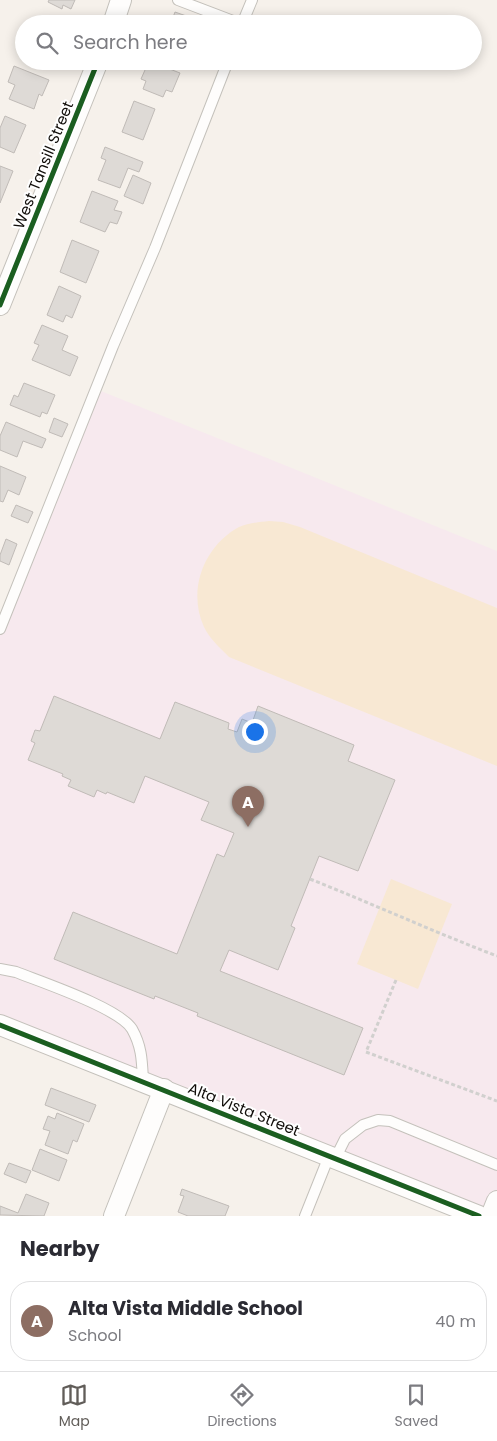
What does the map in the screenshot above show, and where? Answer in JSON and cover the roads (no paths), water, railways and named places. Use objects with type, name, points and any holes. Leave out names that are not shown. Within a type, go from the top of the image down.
[{"type":"street","points":[[116,15],[120,0]]},
{"type":"street","name":"West Tansill Street","points":[[0,305],[94,70]]},
{"type":"street","name":"Alta Vista Street","points":[[0,1025],[479,1216]]},
{"type":"street","points":[[114,1216],[164,1089]]},
{"type":"street","points":[[491,1216],[497,1201]]},
{"type":"lane","points":[[178,0],[218,15]]},
{"type":"lane","points":[[246,15],[252,0]]},
{"type":"lane","points":[[0,629],[224,70]]},
{"type":"lane","points":[[0,969],[16,972],[92,1003],[120,1018],[131,1027],[141,1049],[143,1081]]},
{"type":"lane","points":[[305,1216],[332,1158],[345,1139],[363,1126],[378,1120],[390,1122],[497,1165]]},
{"type":"place","name":"Alta Vista Middle School","points":[[248,827]]}]
